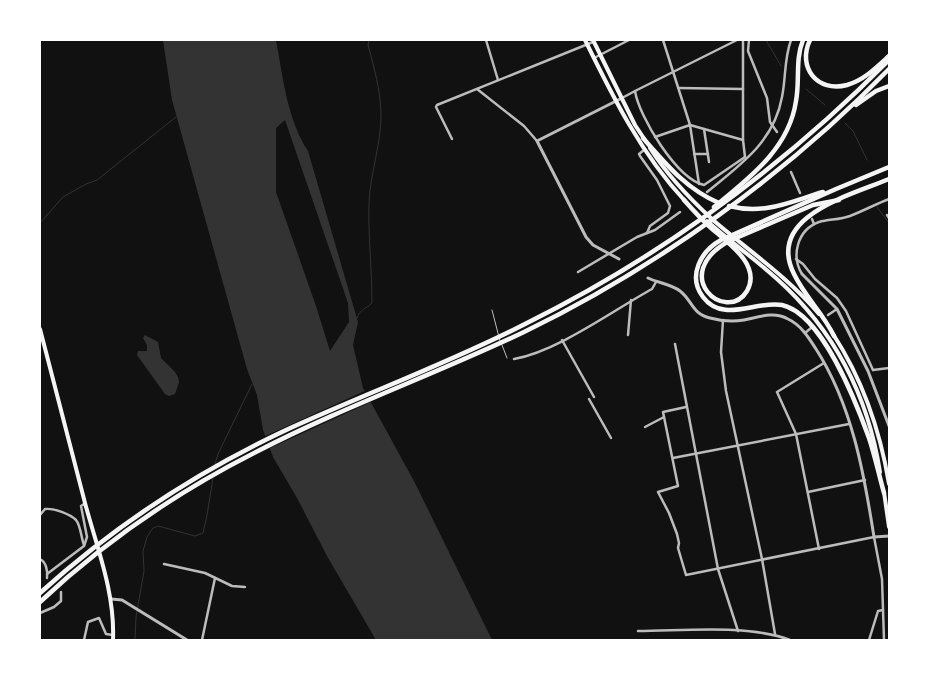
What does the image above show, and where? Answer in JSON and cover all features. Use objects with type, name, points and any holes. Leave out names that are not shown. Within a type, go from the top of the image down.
[{"type":"highway","points":[[729,197],[767,160],[788,130],[797,98],[798,58],[803,40]]},
{"type":"highway","points":[[810,40],[806,59],[809,71],[819,81],[832,86],[845,85],[858,80],[874,70],[889,56]]},
{"type":"highway","points":[[40,593],[72,565],[148,507],[226,461],[298,425],[504,335],[592,290],[682,233],[775,164],[819,127],[889,60]]},
{"type":"highway","points":[[796,154],[851,106],[889,69]]},
{"type":"highway","points":[[40,602],[76,570],[150,514],[230,465],[322,421],[506,340],[595,295],[698,229],[734,203],[861,101],[876,91],[889,86]]},
{"type":"highway","points":[[643,138],[672,172],[687,185],[705,196],[734,207],[755,210],[776,208],[836,188],[889,165]]},
{"type":"highway","points":[[834,336],[823,316],[794,274],[788,254],[794,233],[802,222],[821,208],[889,177]]},
{"type":"highway","points":[[836,188],[717,245],[701,257],[697,269],[697,283],[702,296],[714,306],[728,310],[742,310],[767,305],[782,305],[800,313],[812,325],[833,356],[845,380],[869,438],[884,493]]},
{"type":"highway","points":[[684,200],[738,252],[746,263],[750,274],[749,285],[743,296],[734,300],[722,302],[714,299],[703,286],[703,265],[717,245]]},
{"type":"highway","points":[[754,227],[813,205],[839,200]]},
{"type":"main road","points":[[593,41],[643,138],[671,178],[714,220],[793,286],[834,336],[854,370],[868,400],[884,455],[889,484]]},
{"type":"main road","points":[[586,42],[644,150],[684,200],[790,291],[832,342],[853,380],[869,420],[876,445],[889,527]]},
{"type":"main road","points":[[40,329],[107,580],[111,599],[113,637]]},
{"type":"street","points":[[486,40],[498,80]]},
{"type":"street","points":[[594,58],[629,40]]},
{"type":"street","points":[[663,40],[690,125],[699,184]]},
{"type":"street","points":[[537,141],[737,40]]},
{"type":"street","points":[[743,40],[743,140],[745,157]]},
{"type":"street","points":[[749,40],[748,51],[767,98],[770,122],[778,132]]},
{"type":"street","points":[[707,192],[749,158],[762,144],[773,126],[782,98],[786,59],[791,40]]},
{"type":"street","points":[[452,139],[436,106],[586,42],[593,41]]},
{"type":"street","points":[[679,88],[743,89]]},
{"type":"street","points":[[477,90],[524,126],[537,141],[586,237],[593,245],[619,259]]},
{"type":"street","points":[[635,91],[644,117],[655,136],[676,164],[699,184],[704,185],[745,157],[749,158]]},
{"type":"street","points":[[655,136],[690,125],[743,140]]},
{"type":"street","points":[[704,129],[709,162]]},
{"type":"street","points":[[644,150],[639,154],[657,180],[670,206],[668,213],[650,226],[647,233]]},
{"type":"street","points":[[694,154],[708,154]]},
{"type":"street","points":[[791,172],[800,193]]},
{"type":"street","points":[[889,198],[850,216],[814,224],[803,234],[799,241],[796,258],[802,274],[837,309],[868,371],[889,426]]},
{"type":"street","points":[[578,272],[655,230],[680,212]]},
{"type":"street","points":[[812,219],[814,224]]},
{"type":"street","points":[[796,258],[804,264],[815,279],[838,298],[846,311],[873,370]]},
{"type":"street","points":[[648,278],[680,291],[694,310],[702,315],[733,321],[762,315],[776,315],[789,319],[805,333],[837,388],[865,480],[882,579],[884,640]]},
{"type":"street","points":[[514,359],[531,354],[562,340],[652,289],[656,282]]},
{"type":"street","points":[[628,335],[632,300]]},
{"type":"street","points":[[828,315],[837,309]]},
{"type":"street","points":[[723,320],[721,352],[725,382],[762,559],[775,634]]},
{"type":"street","points":[[805,333],[811,328]]},
{"type":"street","points":[[562,340],[594,398]]},
{"type":"street","points":[[675,344],[718,568],[738,631]]},
{"type":"street","points":[[819,549],[796,434],[777,392],[824,363]]},
{"type":"street","points":[[868,371],[889,368]]},
{"type":"street","points":[[589,399],[611,438]]},
{"type":"street","points":[[686,407],[663,412],[678,486],[658,492],[677,534],[678,548],[686,575],[874,537],[889,536]]},
{"type":"street","points":[[645,427],[664,417]]},
{"type":"street","points":[[673,458],[849,424]]},
{"type":"street","points":[[808,492],[865,480]]},
{"type":"street","points":[[40,559],[46,565],[47,576],[84,546],[87,537],[81,506],[85,503]]},
{"type":"street","points":[[40,515],[45,509],[55,510],[76,520],[80,526],[84,546]]},
{"type":"street","points":[[164,564],[205,573],[232,586],[245,587]]},
{"type":"street","points":[[202,640],[215,578]]},
{"type":"street","points":[[40,613],[54,608],[61,601],[61,592]]},
{"type":"street","points":[[111,599],[122,600],[187,640]]},
{"type":"street","points":[[869,640],[878,611],[883,610]]},
{"type":"street","points":[[84,640],[88,622],[99,618],[106,634],[113,637]]},
{"type":"street","points":[[638,631],[738,631],[775,634],[790,640]]},
{"type":"street","points":[[884,634],[889,632]]},
{"type":"lane","points":[[492,310],[507,358]]},
{"type":"shaded area","points":[[163,40],[276,40],[290,112],[308,151],[358,322],[353,345],[363,388],[415,483],[492,640],[376,640],[327,556],[273,457],[263,430],[257,395],[247,369],[172,100]],"holes":[[[285,120],[348,303],[349,322],[330,351],[276,192],[276,128]]]},
{"type":"shaded area","points":[[145,335],[158,342],[161,358],[178,377],[179,382],[175,394],[169,396],[165,394],[137,355],[138,351],[147,351],[147,345],[143,338]]},
{"type":"pier","points":[[367,390],[373,401],[268,449],[263,437]]},
{"type":"waterway","points":[[357,318],[361,311],[372,303],[369,203],[381,127],[381,107],[375,71],[368,45],[369,40]]},
{"type":"waterway","points":[[766,40],[781,66]]},
{"type":"waterway","points":[[806,89],[825,105]]},
{"type":"waterway","points":[[40,223],[63,197],[97,180],[176,117]]},
{"type":"waterway","points":[[845,123],[853,131],[867,160]]},
{"type":"waterway","points":[[877,207],[889,223]]},
{"type":"waterway","points":[[215,464],[252,384]]},
{"type":"waterway","points":[[135,640],[136,617],[144,571],[143,551],[147,537],[153,528],[158,526],[195,536],[203,533],[213,478]]}]
